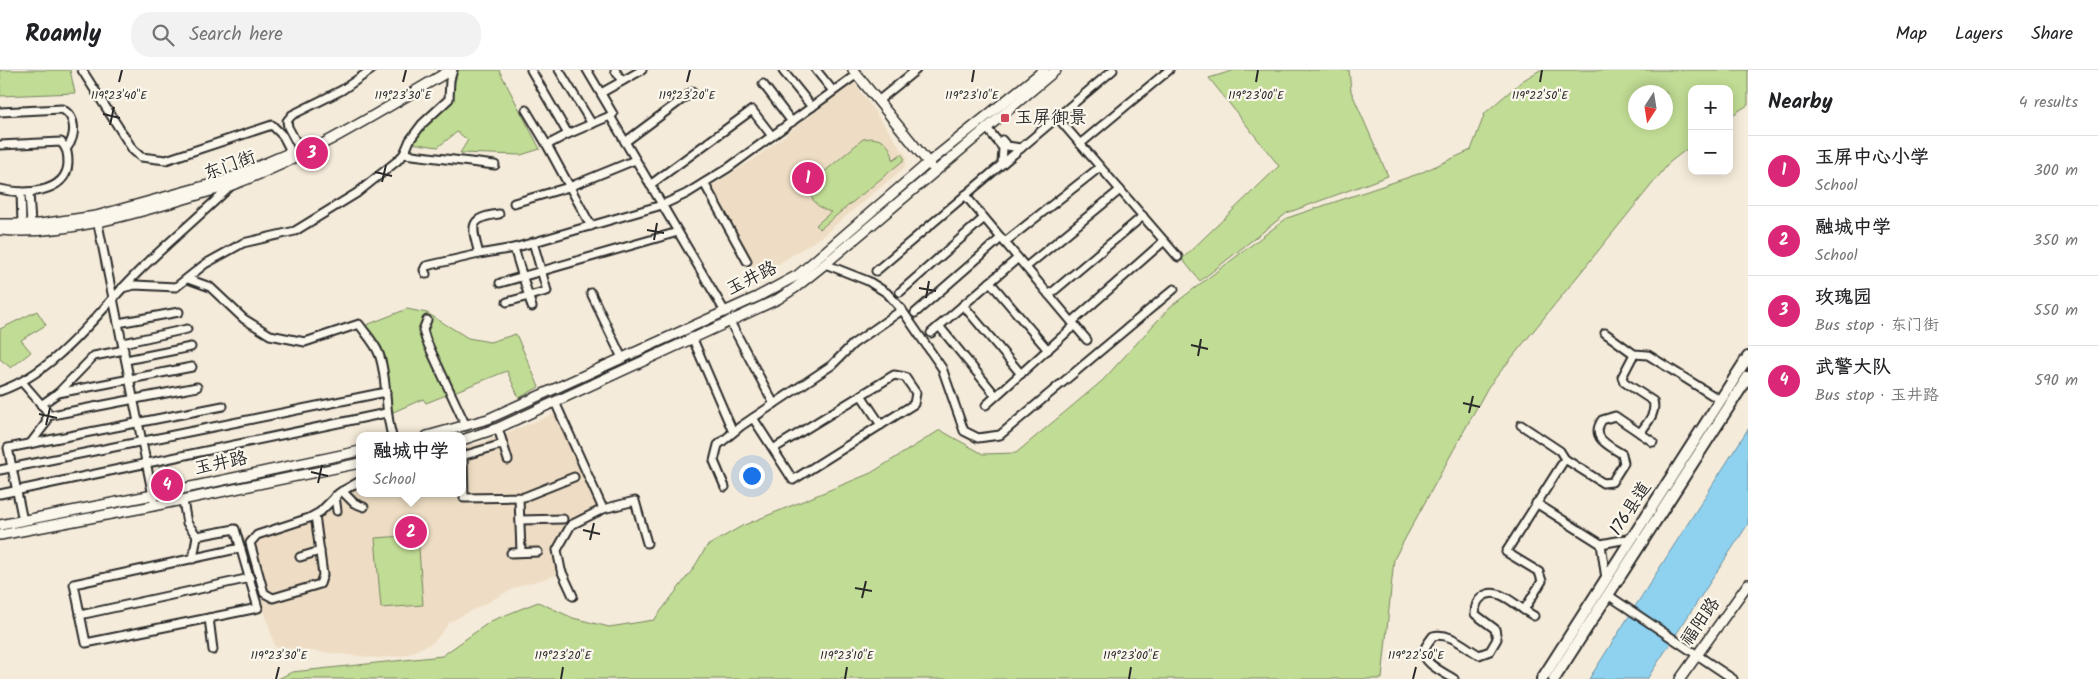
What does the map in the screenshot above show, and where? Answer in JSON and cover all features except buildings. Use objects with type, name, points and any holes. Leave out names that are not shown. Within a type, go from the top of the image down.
[{"type":"main road","name":"176县道","points":[[1542,679],[1748,357]]},
{"type":"main road","name":"176县道","points":[[1554,679],[1748,377]]},
{"type":"street","points":[[82,70],[133,150],[141,157],[166,160],[272,125],[296,153]]},
{"type":"street","points":[[296,153],[287,121],[292,115],[342,90],[371,70]]},
{"type":"street","name":"东门街","points":[[0,230],[41,231],[232,186],[252,178],[441,70]]},
{"type":"street","points":[[122,288],[135,285],[176,287],[205,264],[243,243],[295,230],[357,193],[404,154],[410,140],[422,124],[449,99],[452,70]]},
{"type":"street","name":"东门街","points":[[0,224],[97,219],[240,175],[334,137],[452,70]]},
{"type":"street","points":[[531,70],[568,134]]},
{"type":"street","points":[[559,70],[592,124]]},
{"type":"street","points":[[547,145],[613,114],[587,70]]},
{"type":"street","points":[[615,70],[622,82]]},
{"type":"street","points":[[601,93],[642,70]]},
{"type":"street","points":[[816,70],[833,91]]},
{"type":"street","points":[[878,101],[916,70]]},
{"type":"street","name":"玉井路","points":[[442,432],[488,419],[724,310],[757,297],[798,275],[931,167],[1044,70]]},
{"type":"street","name":"玉井路","points":[[466,439],[498,428],[729,320],[778,300],[825,264],[931,167],[988,126],[1056,70]]},
{"type":"street","points":[[876,271],[1112,70]]},
{"type":"street","points":[[1080,144],[1168,70]]},
{"type":"street","points":[[783,71],[812,107]]},
{"type":"street","points":[[426,274],[424,270],[426,266],[514,248],[662,205],[728,168],[812,107],[855,72],[931,167]]},
{"type":"street","points":[[763,84],[792,122]]},
{"type":"street","points":[[625,142],[692,92]]},
{"type":"street","points":[[0,112],[62,109],[69,113],[72,119],[74,134],[72,142],[67,148]]},
{"type":"street","points":[[526,110],[591,226]]},
{"type":"street","points":[[650,185],[752,110],[772,136]]},
{"type":"street","points":[[610,116],[724,310]]},
{"type":"street","points":[[1057,117],[1178,257]]},
{"type":"street","points":[[988,126],[1007,146],[1021,148]]},
{"type":"street","points":[[988,126],[1003,148],[1002,164]]},
{"type":"street","points":[[0,145],[61,142],[67,148],[68,168],[62,180],[51,187],[29,192],[0,190]]},
{"type":"street","points":[[404,154],[495,165]]},
{"type":"street","points":[[514,202],[569,187],[635,160]]},
{"type":"street","points":[[916,312],[1003,240],[1100,167]]},
{"type":"street","points":[[0,391],[22,382],[43,369],[158,252],[232,186],[240,175]]},
{"type":"street","points":[[704,183],[747,261]]},
{"type":"street","points":[[1026,267],[1120,190]]},
{"type":"street","points":[[21,192],[27,224]]},
{"type":"street","points":[[27,224],[29,192]]},
{"type":"street","points":[[965,195],[1087,340]]},
{"type":"street","points":[[479,254],[474,223],[479,218],[499,214]]},
{"type":"street","points":[[1049,295],[1142,216]]},
{"type":"street","points":[[900,292],[984,218]]},
{"type":"street","points":[[97,219],[155,506]]},
{"type":"street","points":[[500,283],[678,232]]},
{"type":"street","points":[[986,405],[1048,350],[1073,323],[1164,241]]},
{"type":"street","points":[[507,302],[547,291],[533,242]]},
{"type":"street","points":[[514,248],[532,307]]},
{"type":"street","points":[[931,333],[1018,258]]},
{"type":"street","points":[[825,264],[868,280],[887,293],[902,310],[942,368],[964,431],[978,438],[1000,435],[1174,289]]},
{"type":"street","points":[[188,279],[210,287],[244,320],[270,335],[306,342],[359,324],[379,353],[386,392],[386,413],[391,432]]},
{"type":"street","points":[[990,282],[1048,350]]},
{"type":"street","points":[[591,293],[622,358]]},
{"type":"street","points":[[963,305],[1021,374]]},
{"type":"street","points":[[725,487],[714,461],[718,446],[733,432],[832,365],[853,344],[902,310]]},
{"type":"street","points":[[118,323],[179,312]]},
{"type":"street","points":[[427,320],[423,330],[426,340],[466,426]]},
{"type":"street","points":[[729,320],[774,404]]},
{"type":"street","points":[[939,326],[996,396]]},
{"type":"street","points":[[41,405],[58,392],[94,356],[187,329]]},
{"type":"street","points":[[1605,333],[1634,354],[1648,355],[1720,400]]},
{"type":"street","points":[[692,338],[733,432]]},
{"type":"street","points":[[126,360],[191,347]]},
{"type":"street","points":[[1634,354],[1622,377],[1624,382],[1653,400],[1655,407],[1654,412],[1640,433]]},
{"type":"street","points":[[1648,360],[1670,374],[1680,375]]},
{"type":"street","points":[[58,392],[192,366]]},
{"type":"street","points":[[753,418],[773,449],[793,480],[914,404],[916,393],[905,377],[894,375],[773,449]]},
{"type":"street","points":[[22,382],[47,411],[46,423],[30,444]]},
{"type":"street","points":[[47,416],[197,387]]},
{"type":"street","points":[[0,470],[386,392]]},
{"type":"street","points":[[861,395],[881,425]]},
{"type":"street","points":[[555,402],[603,509]]},
{"type":"street","points":[[23,521],[8,448],[223,406]]},
{"type":"street","points":[[0,494],[386,413]]},
{"type":"street","points":[[1522,425],[1560,451],[1565,459],[1603,483],[1612,482],[1624,463],[1622,454],[1601,441],[1597,434],[1598,426],[1602,420],[1615,416],[1653,442]]},
{"type":"street","points":[[498,428],[508,460]]},
{"type":"street","points":[[466,455],[503,444]]},
{"type":"street","name":"玉井路","points":[[0,525],[356,452]]},
{"type":"street","points":[[1524,610],[1542,581],[1539,572],[1506,552],[1565,459]]},
{"type":"street","name":"玉井路","points":[[0,535],[155,506],[356,464]]},
{"type":"street","points":[[464,497],[507,496],[519,498],[537,493],[574,477]]},
{"type":"street","points":[[315,515],[323,576],[320,584],[273,598],[264,592],[250,543],[257,535],[315,515],[335,496],[356,483]]},
{"type":"street","points":[[342,491],[354,503],[364,508]]},
{"type":"street","points":[[335,496],[337,511]]},
{"type":"street","points":[[519,498],[521,552]]},
{"type":"street","points":[[183,500],[187,523],[197,536],[193,559]]},
{"type":"street","points":[[573,596],[561,570],[557,550],[571,526],[603,509],[634,501],[647,543]]},
{"type":"street","points":[[1536,503],[1601,544],[1627,539],[1634,534]]},
{"type":"street","points":[[520,520],[563,519]]},
{"type":"street","points":[[197,536],[235,529],[241,548],[250,578],[258,608],[86,644],[74,584],[241,548]]},
{"type":"street","points":[[1601,544],[1606,579]]},
{"type":"street","points":[[300,557],[320,551]]},
{"type":"street","points":[[511,553],[538,552]]},
{"type":"street","points":[[80,615],[250,578]]},
{"type":"street","name":"福阳路","points":[[1680,679],[1748,584]]},
{"type":"street","points":[[1454,679],[1429,663],[1424,656],[1424,649],[1433,636],[1440,634],[1448,636],[1479,656],[1490,651],[1497,639],[1495,629],[1475,614],[1475,606],[1478,600],[1490,592],[1496,592],[1534,616]]},
{"type":"street","points":[[1608,595],[1732,679]]},
{"type":"street","points":[[209,618],[213,650]]},
{"type":"shaded area","points":[[854,82],[907,157],[905,167],[821,237],[759,276],[708,188],[753,160]]},
{"type":"shaded area","points":[[557,413],[599,506],[573,518],[560,538],[561,574],[519,586],[450,622],[434,642],[404,656],[377,658],[275,647],[243,538],[318,508],[336,490],[356,481],[356,497],[466,497],[466,447],[486,441]]},
{"type":"green space","points":[[0,70],[70,70],[75,93],[0,96]]},
{"type":"green space","points":[[457,70],[499,70],[540,149],[521,155],[460,153],[468,140],[457,132],[438,147],[411,143],[430,121],[448,105],[452,97]]},
{"type":"green space","points":[[1235,70],[1349,70],[1351,91],[1388,176],[1287,213],[1200,281],[1182,259],[1279,166],[1209,78]]},
{"type":"green space","points":[[1540,70],[1748,70],[1748,105],[1733,114],[1733,85],[1688,85],[1688,148],[1670,162],[1488,387],[1394,559],[1382,679],[278,679],[292,672],[442,656],[491,621],[538,602],[573,618],[609,627],[654,620],[693,569],[707,546],[742,526],[871,473],[940,430],[983,454],[1016,453],[1102,381],[1170,307],[1287,218],[1418,174],[1471,150],[1485,113],[1522,81]]},
{"type":"green space","points":[[863,139],[880,140],[887,145],[893,160],[901,154],[905,159],[820,229],[816,225],[831,212],[821,208],[814,202],[810,184]]},
{"type":"green space","points":[[407,309],[427,313],[468,338],[490,342],[516,334],[539,387],[519,398],[507,371],[426,403],[423,399],[391,413],[386,359],[381,346],[364,326]]},
{"type":"green space","points":[[37,311],[46,325],[21,340],[31,352],[11,368],[0,359],[0,329]]},
{"type":"green space","points":[[418,535],[423,605],[381,608],[375,538]]},
{"type":"water","points":[[1748,429],[1748,524],[1647,679],[1589,679]]},
{"type":"place","name":"玉屏御景","points":[[1005,118]]},
{"type":"place","name":"玫瑰园","points":[[312,153]]},
{"type":"place","name":"玉屏中心小学","points":[[808,178]]},
{"type":"place","name":"武警大队","points":[[167,485]]},
{"type":"place","name":"融城中学","points":[[411,532]]}]
